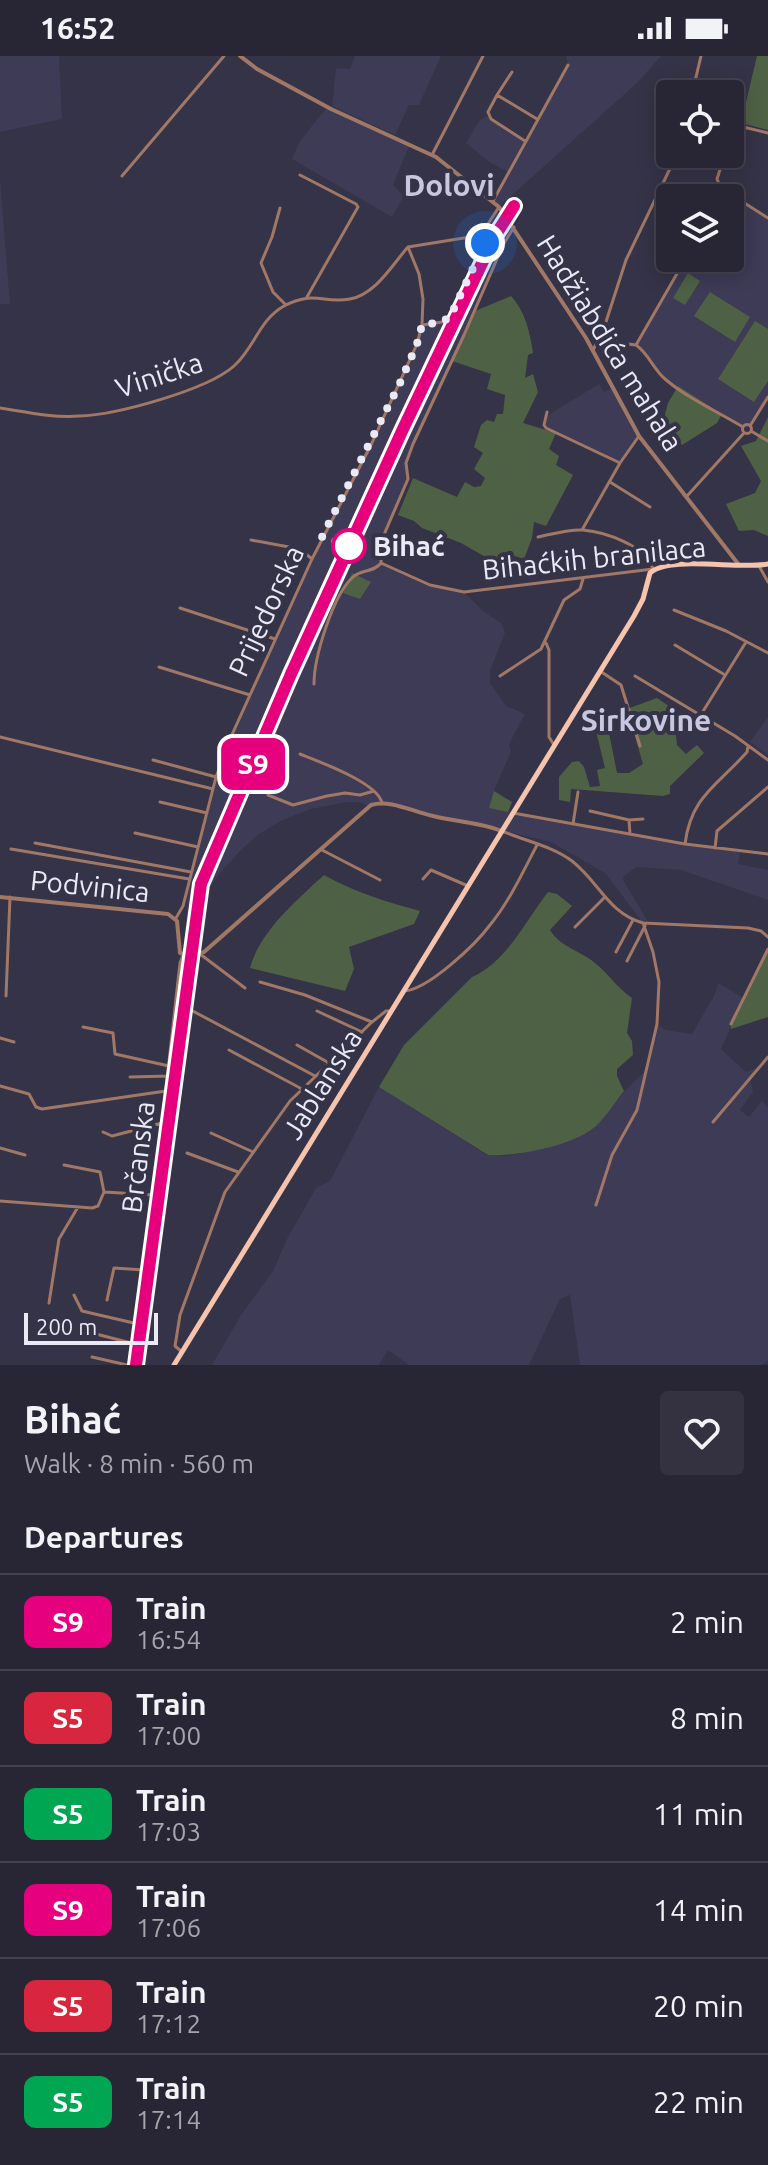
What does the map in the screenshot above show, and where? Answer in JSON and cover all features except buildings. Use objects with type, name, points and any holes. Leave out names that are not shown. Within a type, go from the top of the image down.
[{"type":"main road","name":"Bihaćkih branilaca","points":[[653,569],[768,564]]},
{"type":"main road","name":"Jablanska","points":[[174,1365],[639,607],[653,569]]},
{"type":"street","points":[[122,176],[224,56]]},
{"type":"street","name":"Hadžiabdića mahala","points":[[240,56],[331,109],[432,155],[507,215],[593,350],[639,436],[740,566]]},
{"type":"street","points":[[432,155],[483,56]]},
{"type":"street","points":[[695,80],[701,56]]},
{"type":"street","points":[[493,201],[568,65]]},
{"type":"street","points":[[512,72],[489,109],[488,116],[525,141]]},
{"type":"street","points":[[497,95],[537,119]]},
{"type":"street","points":[[744,127],[768,133]]},
{"type":"street","points":[[593,350],[603,331],[623,267],[670,168]]},
{"type":"street","points":[[300,175],[358,207],[307,297]]},
{"type":"street","points":[[744,203],[768,218]]},
{"type":"street","points":[[422,325],[442,322],[450,317],[485,243],[486,230],[499,207]]},
{"type":"street","points":[[280,208],[261,263],[273,292],[286,305]]},
{"type":"street","points":[[314,684],[316,654],[343,593],[354,576],[376,569],[381,563],[383,537],[408,479],[406,463],[413,444],[514,227]]},
{"type":"street","points":[[408,247],[470,237],[486,230]]},
{"type":"street","name":"Vinička","points":[[0,408],[62,417],[95,415],[201,385],[218,378],[237,363],[265,320],[286,305],[307,297],[339,299],[358,296],[382,278],[408,247]]},
{"type":"street","name":"Prijedorska","points":[[183,955],[178,946],[176,918],[183,906],[216,777],[312,559],[417,344],[424,309],[419,274],[408,247]]},
{"type":"street","points":[[636,345],[678,272]]},
{"type":"street","points":[[603,331],[619,343],[636,345],[647,354],[651,364],[668,382],[743,427],[751,428],[768,441]]},
{"type":"street","points":[[687,496],[751,428],[768,397]]},
{"type":"street","points":[[547,412],[546,428],[620,463]]},
{"type":"street","points":[[743,427],[744,433]]},
{"type":"street","points":[[582,530],[639,436]]},
{"type":"street","points":[[610,482],[650,507]]},
{"type":"street","points":[[538,537],[582,530],[619,540],[647,557],[653,569]]},
{"type":"street","points":[[251,540],[300,549],[312,559]]},
{"type":"street","name":"Bihaćkih branilaca","points":[[381,563],[418,581],[464,592],[653,569]]},
{"type":"street","points":[[759,566],[768,582]]},
{"type":"street","points":[[500,676],[529,659],[546,642],[564,600],[580,589],[583,579]]},
{"type":"street","points":[[180,608],[275,639]]},
{"type":"street","points":[[674,610],[768,653]]},
{"type":"street","points":[[546,642],[549,650],[549,737],[554,745]]},
{"type":"street","points":[[701,714],[746,642]]},
{"type":"street","points":[[675,645],[725,675]]},
{"type":"street","points":[[159,667],[250,695]]},
{"type":"street","points":[[600,671],[621,685],[640,746]]},
{"type":"street","points":[[635,676],[701,714],[768,760]]},
{"type":"street","points":[[0,737],[213,789]]},
{"type":"street","points":[[685,844],[692,813],[710,789],[747,752],[748,746]]},
{"type":"street","points":[[300,754],[371,787],[382,803]]},
{"type":"street","points":[[153,760],[216,777]]},
{"type":"street","points":[[272,782],[268,795],[289,805],[332,795],[360,795],[374,791]]},
{"type":"street","points":[[715,848],[717,831],[768,787]]},
{"type":"street","points":[[573,824],[578,792]]},
{"type":"street","points":[[160,802],[207,813]]},
{"type":"street","points":[[183,955],[197,954],[371,805],[382,803],[502,831],[570,860],[586,873],[621,914],[644,924],[712,924],[748,928],[768,937]]},
{"type":"street","points":[[590,811],[629,820],[643,819]]},
{"type":"street","points":[[513,813],[685,844],[768,854]]},
{"type":"street","points":[[629,820],[630,834]]},
{"type":"street","points":[[135,833],[198,847]]},
{"type":"street","points":[[35,843],[191,872]]},
{"type":"street","points":[[403,991],[411,991],[445,970],[490,926],[537,845]]},
{"type":"street","points":[[11,849],[189,879]]},
{"type":"street","points":[[322,850],[380,880]]},
{"type":"street","points":[[423,879],[429,869],[468,886]]},
{"type":"street","name":"Podvinica","points":[[0,897],[161,913],[176,918]]},
{"type":"street","points":[[6,996],[10,897]]},
{"type":"street","points":[[575,927],[605,897]]},
{"type":"street","points":[[616,952],[633,920]]},
{"type":"street","points":[[627,961],[644,924]]},
{"type":"street","points":[[596,1205],[612,1155],[637,1110],[657,1024],[659,982],[644,924]]},
{"type":"street","points":[[764,933],[768,928]]},
{"type":"street","points":[[731,1024],[768,949]]},
{"type":"street","points":[[197,954],[245,988]]},
{"type":"street","points":[[197,954],[189,1009],[315,1076]]},
{"type":"street","name":"Brčanska","points":[[129,1365],[138,1324],[183,955]]},
{"type":"street","points":[[260,982],[305,995],[372,1022]]},
{"type":"street","points":[[317,1011],[362,1032]]},
{"type":"street","points":[[182,1352],[175,1346],[180,1315],[225,1192],[290,1101],[372,1022],[390,1011]]},
{"type":"street","points":[[83,1027],[113,1033],[115,1054],[169,1066]]},
{"type":"street","points":[[0,1038],[14,1042]]},
{"type":"street","points":[[297,1045],[329,1063]]},
{"type":"street","points":[[229,1050],[302,1089]]},
{"type":"street","points":[[713,1122],[768,1057]]},
{"type":"street","points":[[130,1077],[168,1076]]},
{"type":"street","points":[[0,1086],[29,1094],[36,1107],[42,1109],[167,1091]]},
{"type":"street","points":[[103,1132],[112,1136],[162,1123]]},
{"type":"street","points":[[211,1133],[253,1152]]},
{"type":"street","points":[[0,1148],[25,1155]]},
{"type":"street","points":[[187,1153],[238,1172]]},
{"type":"street","points":[[0,1201],[95,1207],[104,1192],[100,1172],[64,1165]]},
{"type":"street","points":[[104,1192],[154,1195]]},
{"type":"street","points":[[49,1303],[59,1239],[78,1207]]},
{"type":"street","points":[[107,1300],[114,1268],[144,1270]]},
{"type":"street","points":[[74,1295],[82,1311],[138,1324]]},
{"type":"street","points":[[96,1334],[135,1344]]},
{"type":"street","points":[[92,1357],[129,1365]]},
{"type":"shaded area","points":[[0,56],[59,56],[62,119],[0,132]]},
{"type":"shaded area","points":[[355,56],[441,56],[419,105],[409,105],[395,135],[332,106],[336,68],[350,69]]},
{"type":"shaded area","points":[[566,56],[661,56],[637,83],[500,206],[514,227],[406,463],[408,476],[383,537],[381,563],[430,585],[464,592],[501,623],[505,633],[490,671],[490,683],[506,706],[525,714],[509,744],[511,752],[490,808],[740,851],[738,864],[768,870],[768,900],[681,870],[637,867],[623,880],[649,923],[643,923],[605,873],[551,842],[382,803],[368,807],[363,803],[348,802],[310,809],[281,821],[241,850],[211,886],[195,955],[183,955],[189,879],[230,739],[312,559],[410,362],[422,325],[447,320],[499,207],[493,201],[508,172],[489,162],[466,143],[480,120],[488,116],[526,141],[568,65]]},
{"type":"shaded area","points":[[327,107],[410,144],[393,185],[404,196],[392,217],[292,159],[300,141]]},
{"type":"shaded area","points":[[0,180],[10,304],[0,304]]},
{"type":"shaded area","points":[[744,203],[768,218],[768,396],[746,429],[668,382],[636,345],[678,272],[744,272]]},
{"type":"shaded area","points":[[599,384],[604,392],[613,388],[639,436],[620,463],[545,427],[545,417]]},
{"type":"shaded area","points":[[768,717],[768,755],[750,742]]},
{"type":"shaded area","points":[[718,983],[744,998],[721,1049],[746,1072],[759,1067],[750,1077],[753,1092],[740,1110],[749,1117],[762,1101],[768,1107],[768,1361],[761,1365],[580,1365],[570,1295],[560,1299],[529,1365],[409,1365],[388,1350],[379,1365],[212,1365],[241,1315],[273,1271],[316,1188],[330,1181],[379,1087],[487,1155],[507,1156],[573,1139],[592,1130],[648,1068],[657,1024],[666,1030],[692,1034]]},
{"type":"green space","points":[[757,56],[768,56],[768,130],[744,124]]},
{"type":"green space","points":[[688,273],[700,281],[685,305],[673,298]]},
{"type":"green space","points":[[710,292],[750,317],[735,342],[694,316]]},
{"type":"green space","points":[[511,296],[523,315],[532,345],[533,353],[528,355],[525,378],[533,374],[538,392],[523,423],[556,433],[549,449],[559,456],[556,465],[573,475],[546,526],[534,522],[524,559],[503,552],[496,563],[461,543],[398,515],[413,478],[457,497],[465,482],[474,487],[481,486],[485,478],[474,469],[483,453],[474,447],[481,425],[487,420],[494,422],[497,414],[503,414],[505,395],[487,389],[491,374],[452,361],[475,311]]},
{"type":"green space","points":[[755,321],[768,329],[768,381],[754,402],[718,379]]},
{"type":"green space","points":[[678,386],[722,414],[717,423],[682,445],[663,422],[668,403]]},
{"type":"green space","points":[[768,417],[768,536],[754,530],[739,531],[726,504],[755,493],[761,481],[741,446],[756,441]]},
{"type":"green space","points":[[352,573],[371,582],[360,599],[343,593]]},
{"type":"green space","points":[[657,698],[673,709],[677,745],[686,754],[697,745],[704,753],[670,786],[670,794],[571,789],[570,802],[559,800],[559,777],[572,762],[579,761],[584,767],[590,787],[600,786],[597,770],[605,768],[596,731],[608,728],[617,773],[629,773],[643,764],[627,709]]},
{"type":"green space","points":[[494,791],[512,802],[508,812],[489,808]]},
{"type":"green space","points":[[324,875],[371,896],[420,911],[414,924],[349,947],[354,969],[345,991],[250,968],[271,929]]},
{"type":"green space","points":[[548,892],[557,894],[572,906],[550,930],[554,936],[595,963],[632,998],[627,1033],[632,1041],[633,1055],[617,1069],[624,1091],[591,1130],[569,1141],[541,1149],[488,1155],[379,1087],[404,1045],[472,977],[495,962]]},
{"type":"green space","points":[[768,949],[768,1017],[731,1029],[731,1024]]},
{"type":"railway","points":[[136,1365],[201,884],[272,717],[403,429],[495,236],[514,206]]},
{"type":"train","name":"S9","points":[[136,1365],[201,884],[272,717],[420,391],[495,236],[514,206]]},
{"type":"place","name":"Bihać","points":[[349,546]]},
{"type":"district","name":"Dolovi","points":[[449,186]]},
{"type":"district","name":"Sirkovine","points":[[646,721]]},
{"type":"route","points":[[349,546],[322,537],[371,445],[410,362],[422,325],[442,322],[450,317],[485,243]]}]
